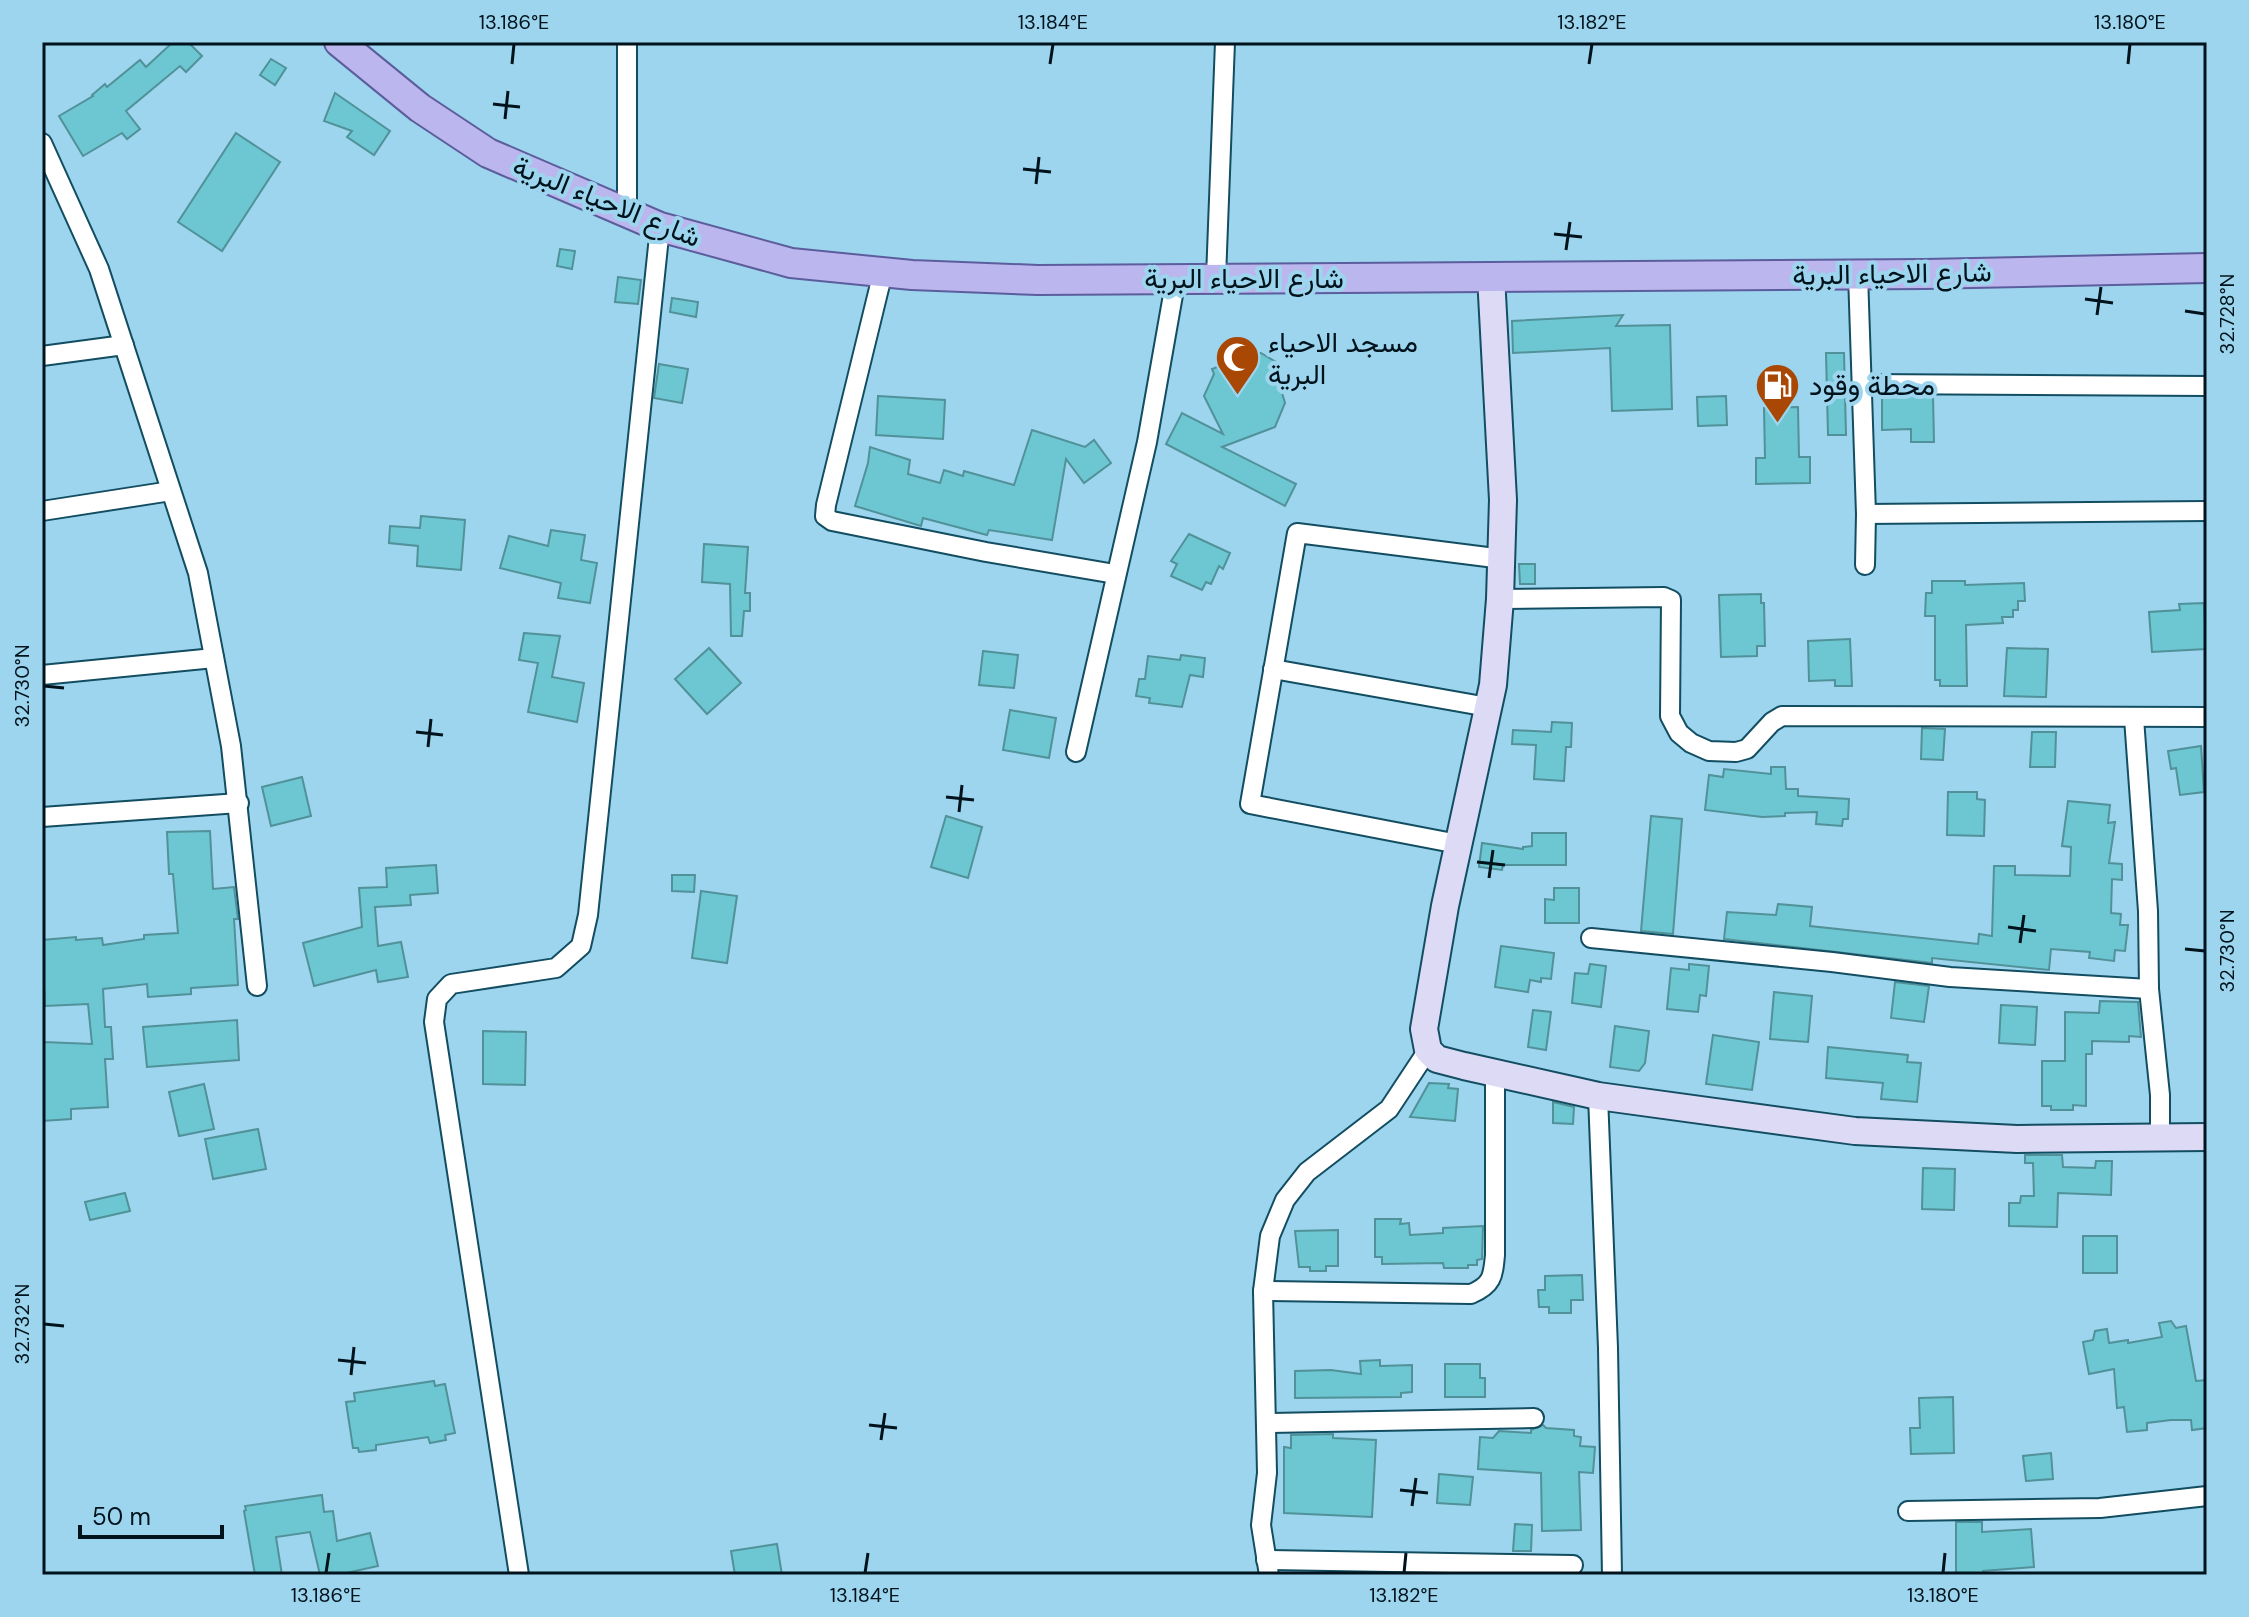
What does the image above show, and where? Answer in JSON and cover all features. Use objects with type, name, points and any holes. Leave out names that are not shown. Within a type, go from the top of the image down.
[{"type":"main road","name":"شارع الاحياء البرية","points":[[339,42],[420,108],[488,153],[660,227],[791,263],[883,272],[1038,280],[1858,274],[2207,268]]},
{"type":"main road","points":[[1491,276],[1503,500],[1500,599],[1493,685],[1458,844],[1424,1029],[1428,1050],[1437,1059],[1598,1096],[1855,1131],[2017,1139],[2207,1137]]},
{"type":"street","points":[[627,42],[627,214]]},
{"type":"street","points":[[1216,278],[1225,42]]},
{"type":"street","points":[[42,143],[99,269],[198,573],[239,803],[257,986]]},
{"type":"street","points":[[519,1575],[434,1022],[437,999],[451,984],[556,968],[581,946],[588,915],[660,227]]},
{"type":"street","points":[[883,272],[825,516],[832,521],[940,543],[1115,574]]},
{"type":"street","points":[[1858,274],[1865,565]]},
{"type":"street","points":[[1076,752],[1147,442],[1176,278]]},
{"type":"street","points":[[42,356],[124,345]]},
{"type":"street","points":[[1863,384],[2207,386]]},
{"type":"street","points":[[42,511],[171,491]]},
{"type":"street","points":[[1866,514],[2207,511]]},
{"type":"street","points":[[1458,844],[1250,804],[1297,533],[1503,559]]},
{"type":"street","points":[[1500,599],[1664,597],[1671,600],[1670,716],[1679,733],[1691,743],[1709,751],[1736,752],[1747,749],[1772,722],[1782,716],[2207,717]]},
{"type":"street","points":[[42,675],[214,658]]},
{"type":"street","points":[[1273,669],[1488,707]]},
{"type":"street","points":[[2134,718],[2148,911],[2149,989],[2160,1095],[2160,1137]]},
{"type":"street","points":[[42,817],[239,803]]},
{"type":"street","points":[[1591,938],[1950,977],[2149,989]]},
{"type":"street","points":[[1428,1050],[1389,1109],[1307,1172],[1285,1200],[1270,1236],[1263,1291],[1267,1473],[1261,1525],[1267,1568],[1573,1565]]},
{"type":"street","points":[[1263,1291],[1471,1294],[1484,1289],[1493,1276],[1495,1255],[1495,1072]]},
{"type":"street","points":[[1598,1096],[1608,1348],[1612,1575]]},
{"type":"street","points":[[1266,1423],[1534,1418]]},
{"type":"street","points":[[1908,1511],[2100,1508],[2207,1496]]},
{"type":"building","points":[[173,42],[188,42],[202,56],[186,72],[180,66],[126,111],[140,129],[127,139],[122,133],[83,156],[59,116],[93,96],[105,84],[107,87],[140,60],[146,67]]},
{"type":"building","points":[[271,59],[286,68],[275,85],[260,75]]},
{"type":"building","points":[[335,93],[390,131],[374,155],[347,137],[352,131],[324,121]]},
{"type":"building","points":[[236,133],[280,162],[222,251],[178,222]]},
{"type":"building","points":[[560,249],[575,251],[572,269],[557,266]]},
{"type":"building","points":[[618,277],[641,280],[638,304],[615,302]]},
{"type":"building","points":[[672,298],[698,302],[696,317],[670,312]]},
{"type":"building","points":[[1623,315],[1616,326],[1670,325],[1672,409],[1612,411],[1610,348],[1513,353],[1512,321]]},
{"type":"building","points":[[1261,353],[1276,362],[1275,369],[1285,403],[1275,427],[1222,447],[1296,484],[1285,506],[1166,444],[1182,413],[1223,434],[1204,396],[1214,374],[1212,369],[1250,354]]},
{"type":"building","points":[[1826,353],[1844,353],[1846,435],[1828,435]]},
{"type":"building","points":[[659,364],[688,369],[682,403],[654,398]]},
{"type":"building","points":[[878,396],[945,400],[943,439],[876,435]]},
{"type":"building","points":[[1726,396],[1727,425],[1698,426],[1697,397]]},
{"type":"building","points":[[1882,396],[1933,396],[1934,442],[1911,442],[1911,429],[1882,430]]},
{"type":"building","points":[[1798,407],[1799,457],[1810,457],[1810,483],[1756,484],[1756,458],[1765,458],[1764,408]]},
{"type":"building","points":[[1032,430],[1085,447],[1094,440],[1111,463],[1084,483],[1066,459],[1052,540],[989,530],[987,535],[923,518],[921,526],[855,506],[870,447],[910,460],[908,474],[940,483],[944,470],[963,476],[964,471],[1014,485]]},
{"type":"building","points":[[421,516],[465,520],[461,570],[417,566],[418,546],[389,543],[390,526],[420,528]]},
{"type":"building","points":[[551,530],[585,535],[581,560],[597,563],[590,603],[558,598],[561,583],[500,568],[509,536],[548,546]]},
{"type":"building","points":[[1189,534],[1230,553],[1223,569],[1219,566],[1211,584],[1206,582],[1202,590],[1171,576],[1177,564],[1171,561]]},
{"type":"building","points":[[704,544],[748,547],[745,593],[750,593],[750,611],[744,611],[742,636],[731,636],[730,584],[702,582]]},
{"type":"building","points":[[1519,564],[1535,564],[1535,584],[1520,584]]},
{"type":"building","points":[[1932,581],[1965,581],[1965,585],[2024,583],[2025,601],[2018,601],[2018,610],[2013,610],[2013,617],[2002,617],[2003,623],[1966,625],[1967,686],[1940,686],[1940,680],[1935,680],[1935,616],[1925,616],[1926,593],[1932,593]]},
{"type":"building","points":[[1761,594],[1765,646],[1757,646],[1757,656],[1721,657],[1719,595]]},
{"type":"building","points":[[2204,603],[2206,649],[2152,652],[2149,612],[2180,610],[2179,604]]},
{"type":"building","points":[[524,633],[560,636],[552,677],[584,683],[577,722],[528,712],[538,663],[519,660]]},
{"type":"building","points":[[1850,639],[1852,686],[1835,686],[1835,680],[1809,681],[1808,641]]},
{"type":"building","points":[[709,648],[741,683],[707,714],[675,679]]},
{"type":"building","points":[[2007,648],[2048,649],[2046,697],[2004,696]]},
{"type":"building","points":[[983,651],[1018,655],[1014,688],[979,685]]},
{"type":"building","points":[[1181,655],[1205,658],[1203,677],[1190,675],[1182,707],[1149,703],[1150,698],[1136,696],[1139,679],[1145,679],[1148,656],[1180,660]]},
{"type":"building","points":[[1010,710],[1056,718],[1049,758],[1003,750]]},
{"type":"building","points":[[1552,722],[1572,723],[1571,747],[1566,747],[1564,781],[1534,779],[1536,745],[1512,744],[1513,730],[1551,732]]},
{"type":"building","points":[[1922,728],[1945,729],[1943,760],[1921,759]]},
{"type":"building","points":[[2032,732],[2056,732],[2055,767],[2030,767]]},
{"type":"building","points":[[2201,746],[2204,792],[2180,795],[2176,768],[2171,769],[2168,751]]},
{"type":"building","points":[[1771,767],[1785,767],[1786,789],[1798,789],[1798,796],[1849,799],[1848,819],[1843,819],[1842,826],[1816,824],[1817,812],[1762,817],[1705,810],[1709,775],[1723,777],[1724,769],[1771,774]]},
{"type":"building","points":[[302,777],[311,816],[271,826],[262,787]]},
{"type":"building","points":[[1948,792],[1977,792],[1977,799],[1985,800],[1984,836],[1947,835]]},
{"type":"building","points":[[2068,801],[2110,805],[2108,823],[2115,822],[2109,863],[2122,864],[2122,880],[2112,879],[2111,913],[2121,914],[2120,925],[2128,925],[2125,951],[2115,950],[2114,961],[2089,958],[2090,952],[2051,949],[2049,970],[1932,958],[1932,963],[1724,939],[1727,912],[1776,915],[1778,904],[1812,907],[1810,926],[1978,944],[1979,934],[1992,936],[1994,866],[2015,866],[2015,875],[2070,876],[2071,847],[2062,846]]},
{"type":"building","points":[[946,816],[982,827],[968,878],[931,867]]},
{"type":"building","points":[[1651,816],[1682,819],[1673,934],[1641,931]]},
{"type":"building","points":[[210,831],[213,889],[234,887],[238,919],[234,919],[238,985],[191,988],[191,994],[148,997],[147,984],[103,989],[105,1027],[111,1027],[113,1059],[105,1059],[108,1107],[71,1109],[71,1119],[42,1121],[44,1042],[92,1044],[88,1004],[45,1006],[42,940],[102,938],[103,945],[144,939],[144,935],[178,933],[173,874],[169,874],[167,832]]},
{"type":"building","points":[[1532,833],[1566,833],[1566,865],[1503,865],[1502,870],[1479,867],[1482,843],[1523,849],[1532,846]]},
{"type":"building","points":[[436,865],[438,893],[410,895],[411,905],[375,907],[378,946],[401,942],[408,977],[378,982],[376,970],[314,986],[303,943],[362,927],[359,888],[387,887],[386,868]]},
{"type":"building","points":[[672,875],[695,875],[694,892],[672,891]]},
{"type":"building","points":[[1554,888],[1579,888],[1579,923],[1545,923],[1545,899],[1554,900]]},
{"type":"building","points":[[701,891],[737,896],[727,963],[692,958]]},
{"type":"building","points":[[1501,946],[1554,953],[1551,979],[1541,978],[1541,982],[1530,980],[1528,992],[1495,987]]},
{"type":"building","points":[[1590,964],[1606,966],[1601,1007],[1572,1003],[1575,973],[1588,974]]},
{"type":"building","points":[[1689,964],[1709,966],[1706,996],[1700,995],[1698,1012],[1667,1009],[1671,968],[1689,970]]},
{"type":"building","points":[[1895,982],[1929,986],[1924,1022],[1891,1018]]},
{"type":"building","points":[[1774,992],[1812,996],[1808,1042],[1770,1039]]},
{"type":"building","points":[[2100,1001],[2138,1002],[2141,1037],[2129,1036],[2129,1042],[2092,1041],[2092,1054],[2086,1054],[2086,1106],[2073,1105],[2073,1110],[2051,1110],[2051,1106],[2042,1106],[2042,1061],[2065,1061],[2065,1012],[2099,1013]]},
{"type":"building","points":[[2001,1005],[2037,1007],[2035,1045],[1999,1043]]},
{"type":"building","points":[[1533,1010],[1551,1012],[1546,1050],[1528,1047]]},
{"type":"building","points":[[237,1020],[239,1060],[147,1067],[143,1027]]},
{"type":"building","points":[[1615,1026],[1649,1031],[1645,1063],[1639,1071],[1610,1067]]},
{"type":"building","points":[[483,1031],[526,1032],[525,1085],[483,1084]]},
{"type":"building","points":[[1713,1035],[1759,1042],[1752,1090],[1706,1084]]},
{"type":"building","points":[[1828,1047],[1908,1055],[1907,1062],[1921,1063],[1917,1102],[1881,1099],[1883,1083],[1826,1078]]},
{"type":"building","points":[[1429,1083],[1449,1084],[1448,1088],[1458,1089],[1455,1121],[1410,1117]]},
{"type":"building","points":[[204,1084],[214,1129],[179,1136],[169,1092]]},
{"type":"building","points":[[1553,1102],[1574,1107],[1573,1124],[1553,1123]]},
{"type":"building","points":[[258,1129],[266,1169],[213,1179],[205,1139]]},
{"type":"building","points":[[2025,1155],[2062,1155],[2063,1167],[2095,1168],[2096,1161],[2112,1161],[2111,1195],[2058,1193],[2057,1227],[2009,1226],[2009,1203],[2020,1203],[2021,1196],[2034,1196],[2033,1163],[2025,1163]]},
{"type":"building","points":[[1923,1168],[1955,1169],[1954,1210],[1922,1209]]},
{"type":"building","points":[[125,1193],[130,1211],[90,1220],[85,1202]]},
{"type":"building","points":[[1375,1219],[1401,1219],[1400,1224],[1409,1223],[1410,1235],[1443,1233],[1443,1228],[1483,1226],[1482,1259],[1477,1260],[1477,1265],[1468,1265],[1468,1268],[1444,1268],[1443,1263],[1382,1264],[1382,1257],[1375,1257]]},
{"type":"building","points":[[1338,1230],[1338,1266],[1326,1266],[1326,1271],[1299,1267],[1295,1231]]},
{"type":"building","points":[[2083,1236],[2117,1236],[2117,1273],[2083,1273]]},
{"type":"building","points":[[1582,1275],[1583,1300],[1571,1300],[1571,1313],[1549,1313],[1549,1307],[1539,1307],[1538,1290],[1545,1290],[1545,1276]]},
{"type":"building","points":[[2171,1321],[2176,1328],[2186,1326],[2196,1381],[2207,1380],[2207,1428],[2192,1430],[2191,1420],[2171,1420],[2147,1423],[2147,1430],[2127,1432],[2124,1407],[2117,1408],[2114,1369],[2089,1374],[2083,1342],[2093,1340],[2095,1331],[2107,1329],[2109,1343],[2162,1337],[2159,1323]]},
{"type":"building","points":[[1380,1360],[1380,1366],[1412,1365],[1412,1392],[1401,1393],[1401,1397],[1295,1398],[1295,1371],[1331,1370],[1361,1374],[1360,1361]]},
{"type":"building","points":[[1445,1364],[1480,1364],[1480,1378],[1485,1378],[1485,1397],[1445,1397]]},
{"type":"building","points":[[434,1381],[435,1386],[445,1384],[455,1433],[445,1435],[446,1440],[430,1443],[428,1437],[376,1445],[376,1450],[359,1452],[358,1448],[353,1448],[346,1402],[355,1401],[354,1393]]},
{"type":"building","points":[[1953,1397],[1954,1453],[1911,1454],[1910,1428],[1920,1428],[1919,1398]]},
{"type":"building","points":[[1543,1425],[1546,1428],[1574,1430],[1574,1436],[1581,1437],[1580,1446],[1595,1447],[1593,1473],[1579,1472],[1581,1530],[1542,1531],[1541,1473],[1478,1469],[1480,1437],[1493,1438],[1499,1431],[1531,1433],[1531,1430]]},
{"type":"building","points":[[1333,1434],[1333,1438],[1376,1440],[1372,1517],[1284,1513],[1284,1447],[1291,1448],[1291,1435]]},
{"type":"building","points":[[2051,1453],[2053,1479],[2026,1481],[2023,1456]]},
{"type":"building","points":[[1439,1474],[1473,1477],[1470,1505],[1437,1503]]},
{"type":"building","points":[[322,1495],[324,1512],[333,1511],[337,1541],[370,1533],[378,1566],[337,1575],[320,1575],[310,1532],[276,1537],[282,1575],[255,1575],[245,1506]]},
{"type":"building","points":[[1956,1522],[1982,1522],[1982,1532],[2031,1529],[2034,1567],[1983,1571],[1983,1575],[1956,1575]]},
{"type":"building","points":[[1515,1524],[1532,1525],[1531,1551],[1513,1551]]},
{"type":"building","points":[[777,1544],[782,1575],[735,1575],[731,1551]]},
{"type":"place","name":"مسجد الاحياء البرية","points":[[1237,397]]},
{"type":"place","name":"محطة وقود","points":[[1778,424]]}]
